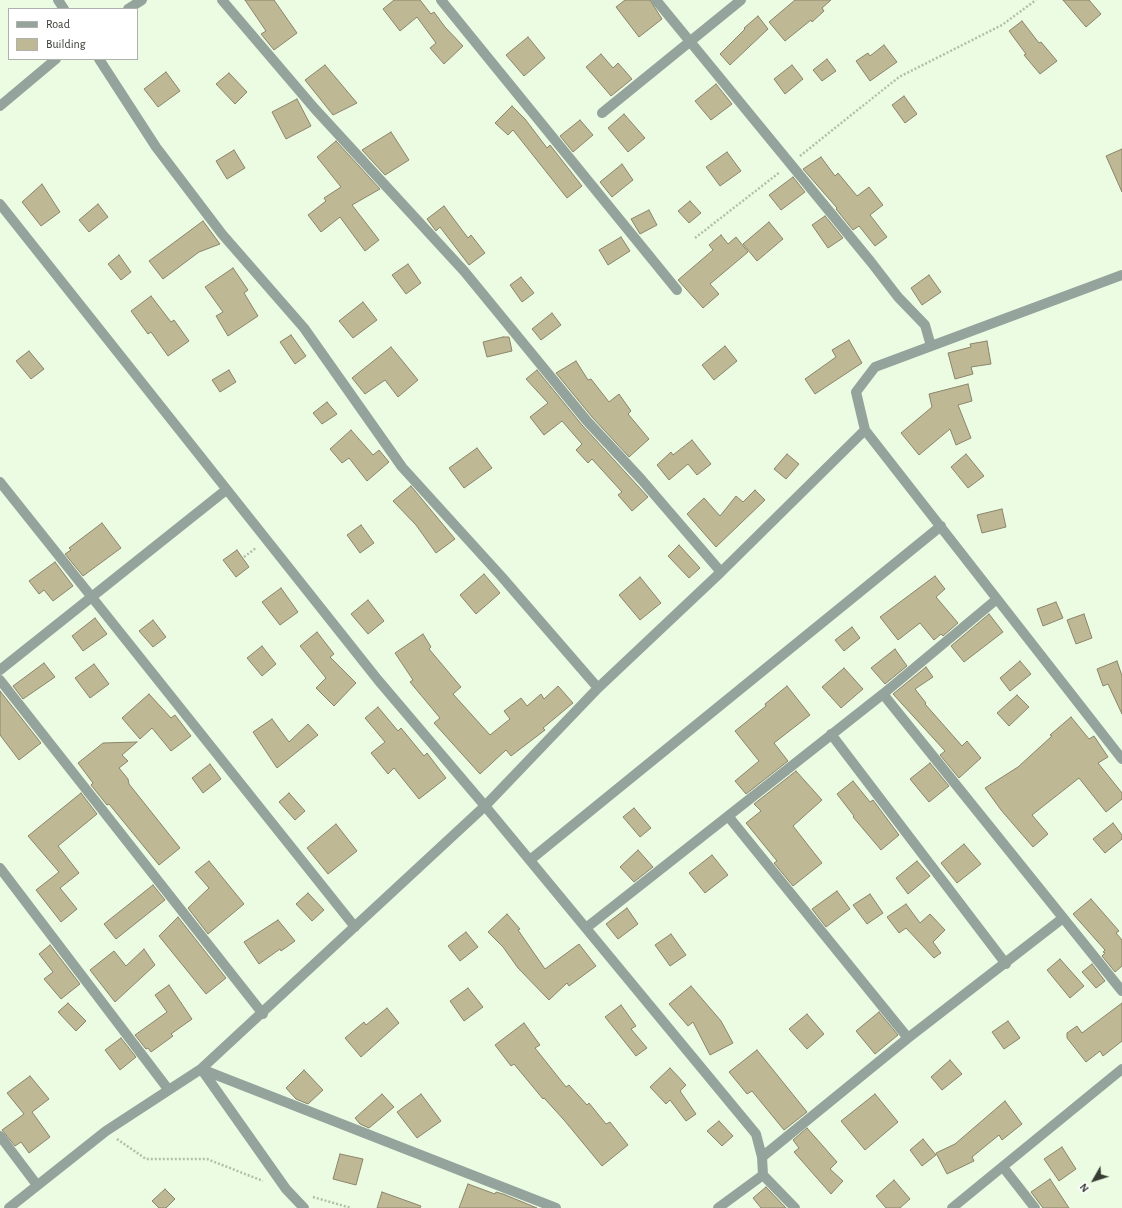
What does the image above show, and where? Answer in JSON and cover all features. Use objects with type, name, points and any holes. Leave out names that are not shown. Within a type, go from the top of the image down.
[{"type":"street","points":[[130,8],[142,0]]},
{"type":"street","points":[[222,0],[315,108],[464,271],[587,421],[721,572]]},
{"type":"street","points":[[441,0],[677,290]]},
{"type":"street","points":[[656,0],[898,297],[925,325],[931,346]]},
{"type":"street","points":[[602,113],[741,0]]},
{"type":"street","points":[[0,106],[55,60]]},
{"type":"street","points":[[99,60],[156,147],[222,234],[304,328],[402,467],[501,576],[598,688]]},
{"type":"street","points":[[0,204],[378,680],[530,860],[756,1134],[762,1157],[763,1174],[795,1208]]},
{"type":"street","points":[[1122,275],[875,367],[856,392],[865,430],[1122,759]]},
{"type":"street","points":[[9,1208],[106,1131],[168,1089],[201,1069],[262,1014],[485,806],[598,688],[721,572],[865,430]]},
{"type":"street","points":[[0,482],[355,927]]},
{"type":"street","points":[[0,670],[226,490]]},
{"type":"street","points":[[530,860],[941,526]]},
{"type":"street","points":[[586,928],[883,694],[997,599]]},
{"type":"street","points":[[0,680],[262,1014]]},
{"type":"street","points":[[883,694],[1122,991]]},
{"type":"street","points":[[831,734],[1006,964]]},
{"type":"street","points":[[728,816],[908,1038]]},
{"type":"street","points":[[0,868],[168,1089]]},
{"type":"street","points":[[762,1157],[908,1038],[1006,964],[1063,918]]},
{"type":"street","points":[[201,1069],[286,1190],[304,1208]]},
{"type":"street","points":[[201,1069],[556,1208]]},
{"type":"street","points":[[952,1208],[1122,1069]]},
{"type":"street","points":[[0,1136],[37,1185]]},
{"type":"street","points":[[1002,1166],[1035,1208]]},
{"type":"street","points":[[718,1208],[763,1174]]},
{"type":"path","points":[[695,238],[900,77],[1002,24],[1036,0]]},
{"type":"path","points":[[106,1131],[146,1159],[207,1159],[264,1181]]},
{"type":"path","points":[[308,1196],[351,1208]]},
{"type":"building","points":[[245,0],[274,0],[297,33],[274,50],[261,34],[266,31]]},
{"type":"building","points":[[394,0],[420,0],[431,14],[434,12],[445,27],[463,46],[444,64],[430,48],[436,43],[417,17],[400,31],[383,9]]},
{"type":"building","points":[[625,0],[650,0],[662,19],[639,37],[616,7]]},
{"type":"building","points":[[795,0],[831,0],[822,8],[824,11],[812,22],[811,20],[785,41],[769,22]]},
{"type":"building","points":[[1063,0],[1089,0],[1101,14],[1086,27]]},
{"type":"building","points":[[758,16],[768,29],[730,65],[720,54],[745,29],[744,28]]},
{"type":"building","points":[[1022,21],[1039,43],[1041,42],[1057,61],[1040,74],[1024,55],[1026,54],[1009,31]]},
{"type":"building","points":[[528,37],[545,58],[524,76],[506,55]]},
{"type":"building","points":[[884,45],[897,62],[870,81],[856,61],[868,53],[870,56]]},
{"type":"building","points":[[601,54],[613,68],[618,63],[632,79],[611,96],[586,67]]},
{"type":"building","points":[[827,59],[836,71],[822,81],[813,70]]},
{"type":"building","points":[[325,65],[357,103],[333,115],[305,80]]},
{"type":"building","points":[[792,65],[803,79],[785,94],[774,79]]},
{"type":"building","points":[[166,72],[180,91],[158,107],[144,89]]},
{"type":"building","points":[[229,73],[247,92],[235,104],[216,84]]},
{"type":"building","points":[[716,84],[732,104],[711,120],[695,101]]},
{"type":"building","points":[[904,96],[917,114],[905,123],[892,105]]},
{"type":"building","points":[[297,99],[311,126],[286,139],[272,112]]},
{"type":"building","points":[[512,106],[525,119],[547,148],[550,145],[582,186],[567,198],[513,130],[508,135],[495,123]]},
{"type":"building","points":[[624,114],[645,138],[628,152],[608,128]]},
{"type":"building","points":[[580,120],[593,135],[573,152],[560,136]]},
{"type":"building","points":[[391,132],[409,160],[385,175],[362,150]]},
{"type":"building","points":[[336,141],[380,189],[352,205],[379,240],[365,251],[340,217],[321,232],[308,215],[326,201],[324,198],[341,187],[317,157]]},
{"type":"building","points":[[1122,149],[1122,192],[1106,156]]},
{"type":"building","points":[[234,150],[245,168],[227,179],[216,161]]},
{"type":"building","points":[[727,152],[741,171],[720,186],[706,167]]},
{"type":"building","points":[[821,157],[835,176],[838,173],[857,196],[869,187],[883,205],[870,215],[887,237],[875,246],[859,226],[853,230],[836,209],[837,208],[803,169]]},
{"type":"building","points":[[622,164],[633,180],[612,197],[600,182]]},
{"type":"building","points":[[793,177],[805,192],[781,210],[769,195]]},
{"type":"building","points":[[42,184],[60,212],[41,226],[22,202]]},
{"type":"building","points":[[690,201],[701,213],[689,223],[678,211]]},
{"type":"building","points":[[98,204],[108,217],[89,232],[79,220]]},
{"type":"building","points":[[444,206],[468,238],[471,235],[485,253],[469,265],[440,227],[436,231],[427,219]]},
{"type":"building","points":[[649,210],[657,225],[640,234],[631,219]]},
{"type":"building","points":[[825,216],[843,238],[828,248],[812,225]]},
{"type":"building","points":[[203,221],[220,244],[199,252],[163,279],[149,261]]},
{"type":"building","points":[[769,222],[783,239],[757,261],[743,244]]},
{"type":"building","points":[[721,235],[728,244],[736,237],[748,252],[710,284],[719,294],[703,308],[678,280],[713,250],[709,245]]},
{"type":"building","points":[[621,237],[630,251],[608,265],[599,250]]},
{"type":"building","points":[[119,255],[131,272],[121,280],[108,264]]},
{"type":"building","points":[[408,264],[421,283],[406,294],[392,275]]},
{"type":"building","points":[[233,268],[248,290],[244,293],[258,316],[228,336],[216,316],[223,312],[205,287]]},
{"type":"building","points":[[929,275],[941,292],[922,305],[911,288]]},
{"type":"building","points":[[521,277],[534,293],[522,302],[510,285]]},
{"type":"building","points":[[151,296],[171,322],[174,320],[189,341],[168,356],[151,332],[148,334],[131,311]]},
{"type":"building","points":[[363,302],[377,320],[353,338],[339,321]]},
{"type":"building","points":[[552,313],[561,325],[541,340],[532,329]]},
{"type":"building","points":[[291,335],[306,356],[295,364],[280,342]]},
{"type":"building","points":[[509,337],[512,351],[487,357],[483,342]]},
{"type":"building","points":[[849,340],[862,363],[815,394],[805,379],[836,357],[832,350]]},
{"type":"building","points":[[987,341],[991,364],[971,367],[973,374],[955,379],[948,353],[971,347],[970,344]]},
{"type":"building","points":[[725,346],[737,361],[714,380],[702,365]]},
{"type":"building","points":[[391,347],[418,380],[398,397],[385,380],[365,394],[352,378]]},
{"type":"building","points":[[29,351],[44,369],[31,379],[16,361]]},
{"type":"building","points":[[576,361],[588,380],[591,379],[609,402],[619,394],[631,411],[628,414],[649,439],[629,457],[592,417],[556,373]]},
{"type":"building","points":[[229,370],[236,382],[220,392],[212,380]]},
{"type":"building","points":[[537,370],[582,425],[648,497],[632,511],[618,495],[622,492],[592,459],[588,463],[576,450],[582,444],[562,421],[544,435],[530,417],[548,403],[526,379]]},
{"type":"building","points":[[968,384],[972,401],[958,405],[971,438],[956,445],[950,429],[919,455],[901,433],[932,407],[929,394]]},
{"type":"building","points":[[327,402],[337,414],[322,424],[313,413]]},
{"type":"building","points":[[351,430],[373,455],[379,450],[389,462],[367,481],[349,458],[342,463],[330,449]]},
{"type":"building","points":[[692,440],[711,464],[697,475],[688,464],[669,480],[657,465],[671,452],[673,455]]},
{"type":"building","points":[[477,448],[492,468],[464,488],[449,468]]},
{"type":"building","points":[[787,454],[799,464],[786,479],[774,469]]},
{"type":"building","points":[[966,454],[984,476],[968,488],[951,467]]},
{"type":"building","points":[[411,486],[455,539],[436,553],[416,525],[393,501]]},
{"type":"building","points":[[755,490],[765,500],[716,547],[687,514],[704,498],[720,516],[736,496],[743,502]]},
{"type":"building","points":[[1002,509],[1006,527],[982,533],[977,515]]},
{"type":"building","points":[[102,523],[121,548],[83,576],[65,554],[71,550],[69,548]]},
{"type":"building","points":[[361,525],[374,543],[360,553],[347,535]]},
{"type":"building","points":[[679,545],[700,568],[689,578],[668,556]]},
{"type":"building","points":[[237,550],[249,567],[236,577],[223,560]]},
{"type":"building","points":[[55,562],[73,586],[53,601],[44,590],[39,594],[29,581]]},
{"type":"building","points":[[484,574],[500,593],[476,614],[460,595]]},
{"type":"building","points":[[935,576],[945,589],[936,597],[958,623],[943,636],[941,634],[934,640],[920,623],[898,640],[880,617]]},
{"type":"building","points":[[640,577],[661,603],[640,620],[619,595]]},
{"type":"building","points":[[281,588],[298,612],[280,625],[262,602]]},
{"type":"building","points":[[368,600],[384,621],[368,634],[351,614]]},
{"type":"building","points":[[1056,602],[1063,618],[1043,626],[1037,609]]},
{"type":"building","points":[[989,614],[1003,632],[964,662],[951,646]]},
{"type":"building","points":[[1084,614],[1092,638],[1076,644],[1067,620]]},
{"type":"building","points":[[95,618],[107,634],[83,651],[72,636]]},
{"type":"building","points":[[153,620],[166,637],[153,647],[139,631]]},
{"type":"building","points":[[852,627],[860,638],[844,651],[835,640]]},
{"type":"building","points":[[317,632],[334,654],[330,657],[356,683],[334,706],[316,688],[326,678],[300,646]]},
{"type":"building","points":[[423,634],[431,647],[429,649],[461,687],[453,694],[490,735],[510,719],[504,711],[521,698],[527,706],[541,694],[544,699],[558,686],[573,703],[543,728],[545,730],[511,756],[506,750],[480,774],[434,723],[440,718],[410,682],[413,680],[395,653]]},
{"type":"building","points":[[262,646],[276,664],[262,676],[247,658]]},
{"type":"building","points":[[895,649],[907,666],[885,684],[871,668]]},
{"type":"building","points":[[1020,661],[1031,674],[1010,691],[1000,678]]},
{"type":"building","points":[[1117,661],[1122,676],[1122,714],[1108,684],[1103,686],[1097,669]]},
{"type":"building","points":[[44,663],[55,677],[23,699],[13,686]]},
{"type":"building","points":[[94,664],[109,684],[90,698],[75,678]]},
{"type":"building","points":[[926,667],[933,677],[915,689],[926,703],[925,704],[962,746],[967,741],[981,758],[959,778],[940,755],[945,751],[893,694]]},
{"type":"building","points":[[844,668],[863,689],[841,708],[822,687]]},
{"type":"building","points":[[787,686],[810,715],[774,743],[788,761],[746,794],[735,781],[759,761],[735,731],[766,706],[765,704]]},
{"type":"building","points":[[0,691],[41,743],[19,760],[0,735]]},
{"type":"building","points":[[149,694],[171,718],[175,715],[191,736],[171,751],[152,728],[140,739],[122,718]]},
{"type":"building","points":[[1017,695],[1029,707],[1009,726],[997,713]]},
{"type":"building","points":[[378,707],[398,731],[401,728],[424,756],[427,753],[446,778],[419,799],[394,768],[388,774],[371,753],[385,742],[365,718]]},
{"type":"building","points":[[1071,717],[1089,739],[1094,736],[1108,757],[1098,763],[1122,793],[1122,799],[1106,812],[1079,778],[1032,815],[1048,834],[1033,847],[1001,810],[985,788],[1018,767],[1052,736],[1050,735]]},
{"type":"building","points":[[272,719],[289,742],[308,724],[318,735],[277,768],[253,732]]},
{"type":"building","points":[[137,742],[122,755],[128,761],[119,768],[128,779],[129,784],[180,848],[159,865],[109,804],[107,805],[91,785],[93,783],[78,763],[103,743]]},
{"type":"building","points":[[930,763],[949,786],[929,802],[910,779]]},
{"type":"building","points":[[210,764],[221,779],[203,793],[192,778]]},
{"type":"building","points":[[796,771],[822,800],[793,826],[822,863],[793,886],[774,863],[777,861],[746,823],[761,811],[754,804]]},
{"type":"building","points":[[853,781],[870,802],[873,800],[899,835],[881,850],[853,817],[854,816],[837,794]]},
{"type":"building","points":[[81,793],[97,814],[58,846],[79,873],[60,888],[77,909],[61,922],[36,890],[59,872],[28,836]]},
{"type":"building","points":[[289,793],[305,811],[295,820],[279,802]]},
{"type":"building","points":[[634,808],[651,828],[640,837],[623,817]]},
{"type":"building","points":[[1113,823],[1122,835],[1122,839],[1105,853],[1093,839]]},
{"type":"building","points":[[336,824],[357,851],[328,874],[307,848]]},
{"type":"building","points":[[964,844],[981,864],[957,883],[941,863]]},
{"type":"building","points":[[638,850],[653,867],[634,882],[620,867]]},
{"type":"building","points":[[712,855],[728,875],[705,893],[689,873]]},
{"type":"building","points":[[209,861],[244,904],[208,934],[188,908],[209,888],[195,872]]},
{"type":"building","points":[[917,861],[930,876],[908,894],[896,878]]},
{"type":"building","points":[[153,885],[165,900],[116,939],[104,924]]},
{"type":"building","points":[[837,891],[850,909],[826,927],[812,909]]},
{"type":"building","points":[[308,893],[324,910],[312,921],[296,904]]},
{"type":"building","points":[[870,894],[883,913],[867,924],[853,905]]},
{"type":"building","points":[[1091,899],[1119,931],[1116,933],[1122,940],[1122,966],[1115,972],[1102,956],[1105,953],[1103,952],[1105,950],[1073,914]]},
{"type":"building","points":[[906,904],[920,923],[930,914],[945,930],[933,942],[941,953],[934,958],[906,928],[899,933],[887,917]]},
{"type":"building","points":[[627,908],[638,924],[618,939],[606,924]]},
{"type":"building","points":[[507,914],[520,929],[518,930],[545,969],[579,944],[596,966],[569,986],[567,983],[549,1000],[518,968],[503,947],[488,932]]},
{"type":"building","points":[[178,917],[226,978],[206,994],[159,936]]},
{"type":"building","points":[[278,920],[295,941],[281,951],[280,949],[259,964],[244,942]]},
{"type":"building","points":[[466,932],[478,947],[460,961],[448,946]]},
{"type":"building","points":[[671,934],[686,955],[670,966],[655,945]]},
{"type":"building","points":[[50,945],[80,984],[61,999],[44,979],[53,972],[39,954]]},
{"type":"building","points":[[144,949],[155,965],[115,1002],[90,970],[114,951],[126,966]]},
{"type":"building","points":[[1060,959],[1084,986],[1070,998],[1047,970]]},
{"type":"building","points":[[1092,964],[1105,981],[1096,988],[1082,972]]},
{"type":"building","points":[[169,985],[192,1019],[171,1034],[173,1036],[151,1052],[148,1048],[146,1049],[135,1035],[167,1012],[155,995]]},
{"type":"building","points":[[691,986],[721,1021],[733,1043],[710,1055],[693,1022],[688,1026],[669,1004]]},
{"type":"building","points":[[468,988],[483,1007],[464,1021],[450,1001]]},
{"type":"building","points":[[68,1003],[86,1021],[76,1031],[58,1012]]},
{"type":"building","points":[[1122,1003],[1122,1041],[1103,1056],[1100,1051],[1086,1062],[1067,1038],[1067,1033],[1077,1026],[1082,1033]]},
{"type":"building","points":[[621,1005],[636,1026],[631,1029],[647,1048],[636,1056],[605,1017]]},
{"type":"building","points":[[387,1008],[399,1023],[361,1057],[345,1038],[364,1022],[366,1025]]},
{"type":"building","points":[[879,1012],[898,1035],[875,1054],[856,1031]]},
{"type":"building","points":[[807,1014],[824,1034],[807,1049],[789,1029]]},
{"type":"building","points":[[1008,1021],[1020,1038],[1004,1049],[992,1032]]},
{"type":"building","points":[[524,1023],[540,1045],[535,1048],[566,1087],[569,1085],[587,1105],[589,1103],[606,1124],[610,1122],[628,1145],[602,1166],[564,1120],[544,1098],[543,1099],[514,1064],[511,1066],[495,1045]]},
{"type":"building","points":[[121,1038],[136,1057],[120,1070],[105,1050]]},
{"type":"building","points":[[757,1050],[807,1112],[784,1130],[752,1091],[747,1094],[729,1072]]},
{"type":"building","points":[[950,1060],[962,1074],[942,1090],[931,1077]]},
{"type":"building","points":[[670,1068],[686,1085],[680,1091],[696,1114],[686,1121],[670,1100],[666,1104],[650,1087]]},
{"type":"building","points":[[304,1070],[323,1090],[308,1104],[296,1099],[286,1088]]},
{"type":"building","points":[[30,1076],[49,1099],[32,1112],[50,1137],[29,1153],[21,1142],[15,1146],[2,1130],[24,1114],[7,1093]]},
{"type":"building","points":[[382,1094],[394,1107],[369,1128],[360,1124],[355,1118]]},
{"type":"building","points":[[421,1094],[441,1121],[417,1138],[397,1112]]},
{"type":"building","points":[[875,1094],[898,1122],[865,1150],[841,1121]]},
{"type":"building","points":[[1005,1101],[1022,1124],[1002,1140],[999,1135],[972,1157],[974,1161],[947,1174],[936,1153],[955,1144]]},
{"type":"building","points":[[719,1121],[733,1136],[722,1146],[707,1131]]},
{"type":"building","points":[[807,1128],[837,1162],[830,1169],[843,1181],[831,1194],[794,1152],[799,1148],[793,1140]]},
{"type":"building","points":[[923,1139],[936,1155],[922,1166],[910,1150]]},
{"type":"building","points":[[1062,1147],[1076,1169],[1059,1181],[1044,1159]]},
{"type":"building","points":[[340,1154],[363,1159],[356,1185],[333,1179]]},
{"type":"building","points":[[1050,1179],[1069,1208],[1043,1208],[1031,1192]]},
{"type":"building","points":[[894,1180],[910,1199],[900,1208],[886,1208],[876,1196]]},
{"type":"building","points":[[468,1184],[495,1194],[496,1192],[503,1194],[537,1208],[459,1208]]},
{"type":"building","points":[[766,1187],[786,1208],[761,1208],[753,1198]]},
{"type":"building","points":[[165,1189],[175,1199],[166,1208],[159,1208],[152,1201]]},
{"type":"building","points":[[382,1192],[421,1206],[420,1208],[377,1208]]}]
